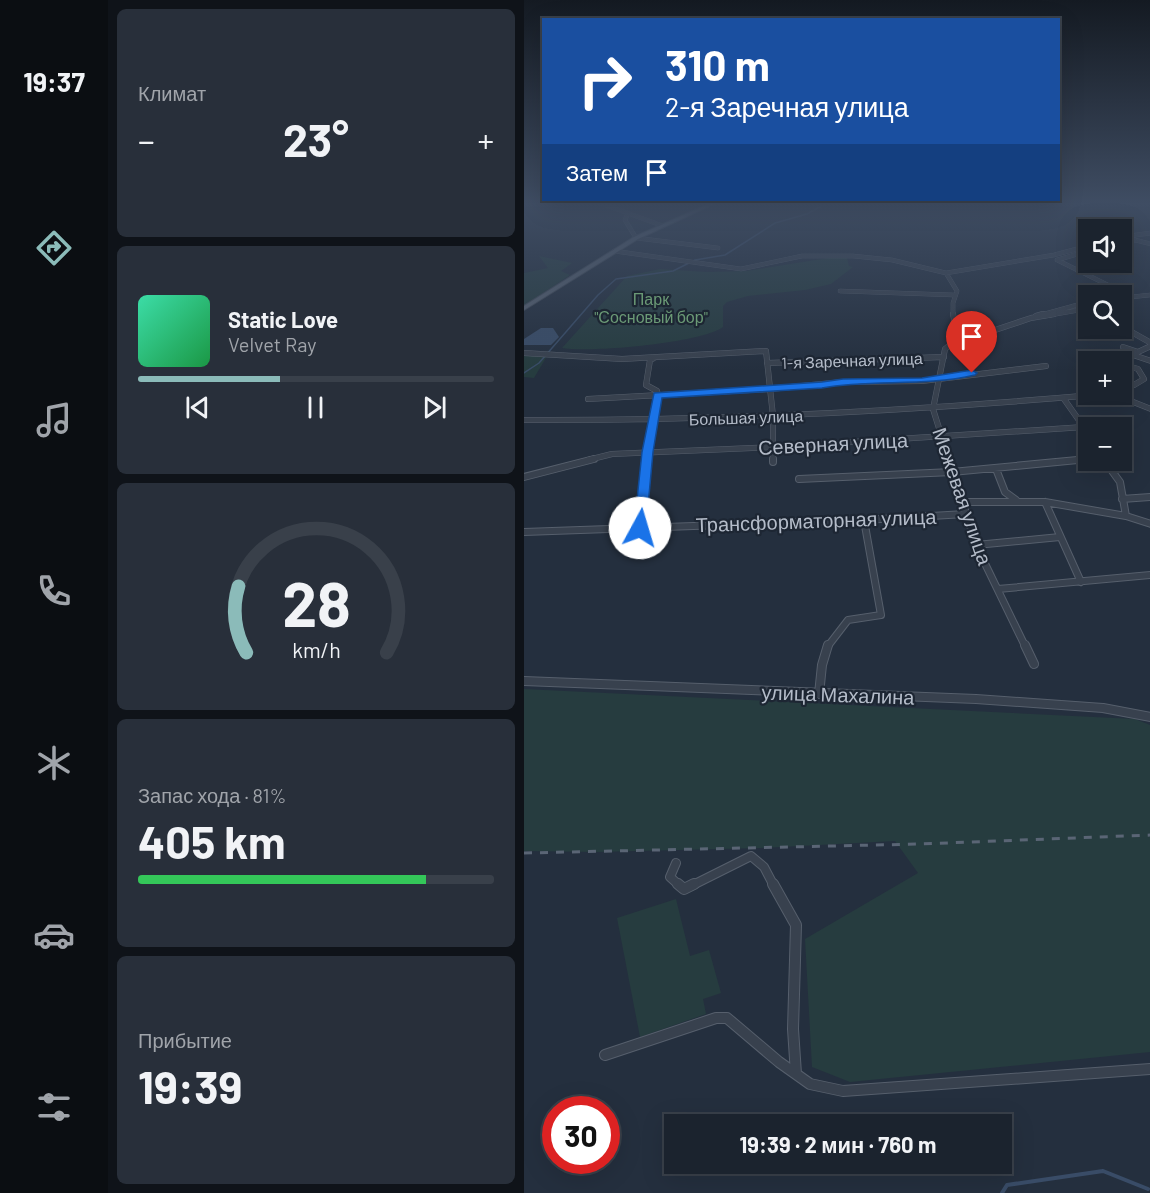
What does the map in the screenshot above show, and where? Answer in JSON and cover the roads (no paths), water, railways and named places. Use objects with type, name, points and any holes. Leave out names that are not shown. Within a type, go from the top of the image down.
[{"type":"main road","points":[[524,308],[602,259]]},
{"type":"street","points":[[680,259],[742,269],[790,259]]},
{"type":"street","points":[[879,259],[946,273],[1032,259]]},
{"type":"street","points":[[1062,259],[1057,260],[1078,270]]},
{"type":"street","points":[[946,273],[957,291],[954,295],[954,326],[963,340],[1031,318],[1078,308]]},
{"type":"street","points":[[1083,273],[1108,285]]},
{"type":"street","points":[[840,291],[954,295]]},
{"type":"street","points":[[1132,297],[1151,295]]},
{"type":"street","points":[[1143,296],[1151,299]]},
{"type":"street","points":[[1123,347],[1138,352],[1151,344],[1132,333]]},
{"type":"street","name":"1-я Заречная улица","points":[[524,353],[581,359],[654,358],[713,352],[766,351],[767,363],[944,357],[947,347],[963,340]]},
{"type":"street","points":[[1132,355],[1151,361]]},
{"type":"street","name":"Межевая улица","points":[[944,357],[933,409],[976,545],[1034,664]]},
{"type":"street","points":[[640,528],[647,452],[658,395],[646,385],[650,360],[654,358]]},
{"type":"street","points":[[767,363],[773,416],[773,462]]},
{"type":"street","points":[[588,399],[770,389],[843,382],[939,379],[1046,366]]},
{"type":"street","points":[[1132,367],[1138,369],[1144,379],[1132,386]]},
{"type":"street","name":"Большая улица","points":[[524,420],[654,421],[933,409],[1078,397]]},
{"type":"street","points":[[1064,399],[1078,418]]},
{"type":"street","points":[[1132,402],[1151,410]]},
{"type":"street","name":"Северная улица","points":[[524,477],[612,454],[774,447],[1078,427]]},
{"type":"street","points":[[799,479],[952,472],[1078,460]]},
{"type":"street","points":[[996,468],[1005,492],[1018,501]]},
{"type":"street","points":[[1112,471],[1120,482],[1126,516]]},
{"type":"street","points":[[1122,499],[1151,497]]},
{"type":"street","points":[[962,502],[1045,502],[1126,516],[1151,524]]},
{"type":"street","points":[[1045,502],[1081,582]]},
{"type":"street","name":"Трансформаторная улица","points":[[524,532],[864,520],[965,514]]},
{"type":"street","points":[[819,694],[822,665],[829,643],[848,620],[881,615],[864,520]]},
{"type":"street","points":[[976,545],[1060,537]]},
{"type":"street","points":[[998,589],[1151,575]]},
{"type":"street","name":"улица Махалина","points":[[524,681],[1049,704],[1112,709],[1151,717]]},
{"type":"street","points":[[676,862],[670,877],[684,889],[751,856],[764,867],[796,925],[793,1029],[796,1074]]},
{"type":"street","points":[[605,1054],[716,1018],[727,1018],[810,1084],[843,1091],[1151,1069]]},
{"type":"water","points":[[541,328],[553,328],[559,337],[551,345],[524,345],[524,339]]},
{"type":"waterway","points":[[524,373],[539,363],[598,295],[616,279],[673,271],[695,260],[703,259]]},
{"type":"waterway","points":[[1002,1193],[1007,1185],[1103,1171],[1148,1189]]},
{"type":"railway","points":[[524,853],[920,844],[1151,835]]},
{"type":"park label","name":"Парк \"Сосновый бор\"","points":[[651,307]]}]
